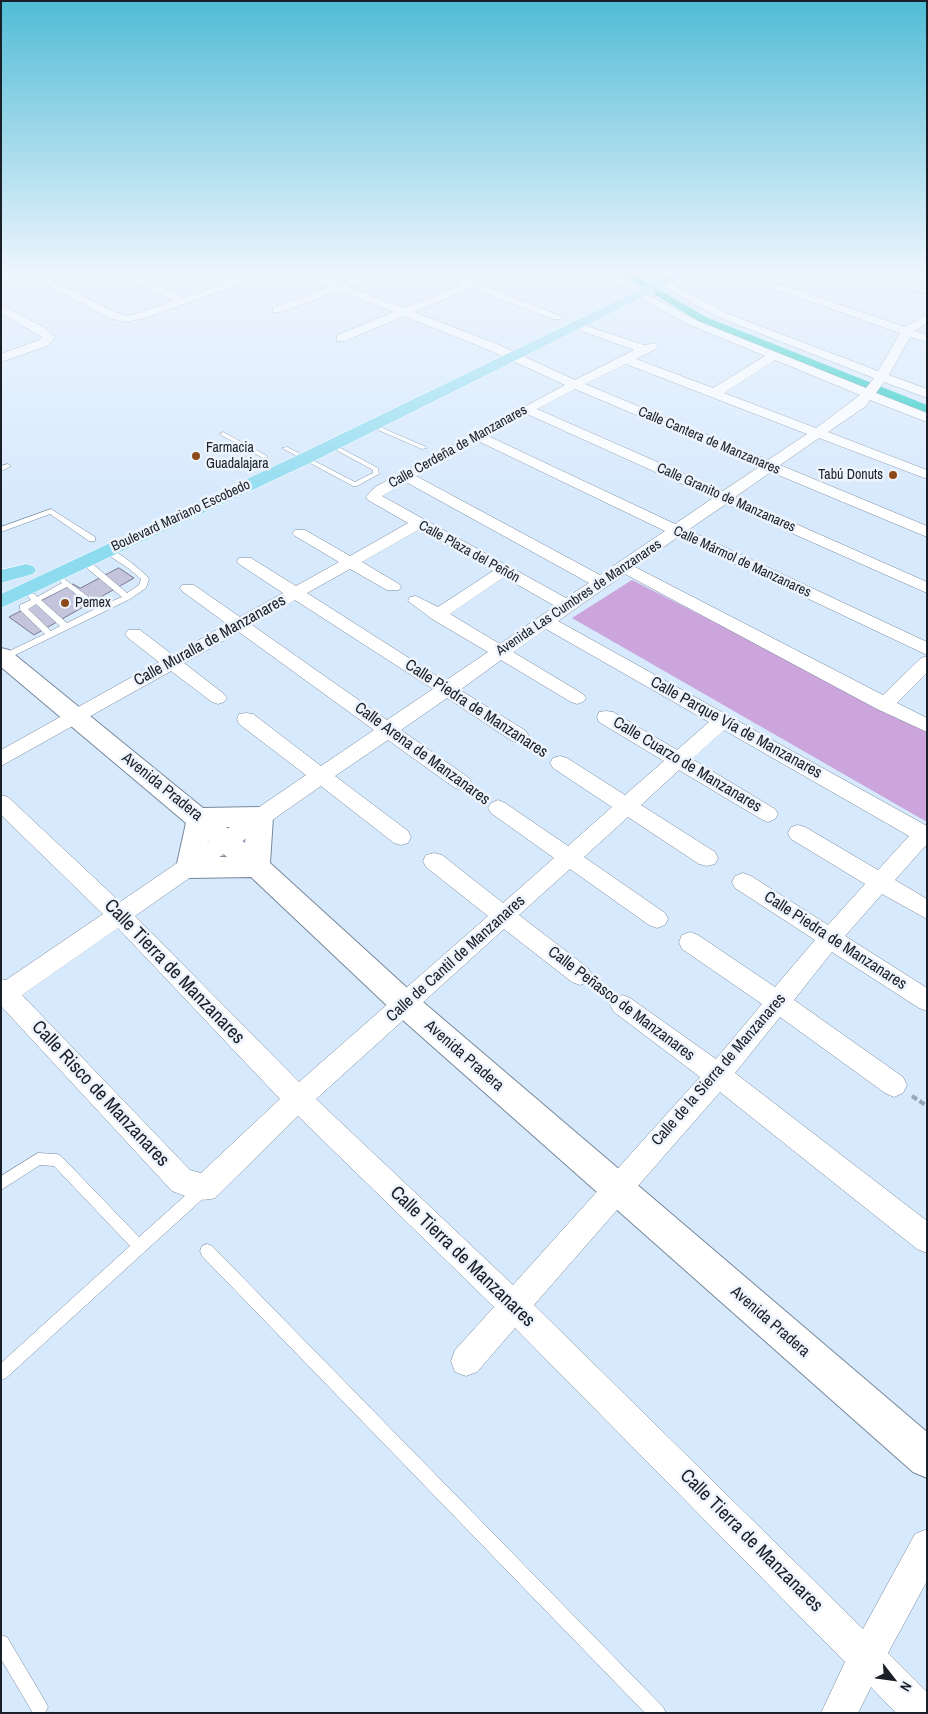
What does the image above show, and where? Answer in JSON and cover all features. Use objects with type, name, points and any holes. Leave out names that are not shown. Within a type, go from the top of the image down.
[{"type":"main road","name":"Boulevard Mariano Escobedo","points":[[406,389],[481,353]]},
{"type":"main road","name":"Boulevard Mariano Escobedo","points":[[1,581],[29,587],[62,579],[85,562],[371,426],[499,353]]},
{"type":"main road","name":"Boulevard Mariano Escobedo","points":[[247,466],[302,440]]},
{"type":"main road","name":"Boulevard Mariano Escobedo","points":[[1,602],[29,587],[92,539],[159,508]]},
{"type":"main road","points":[[1,577],[29,587]]},
{"type":"street","points":[[1,358],[14,353]]},
{"type":"street","name":"Calle Cantera de Manzanares","points":[[520,353],[576,385],[927,532]]},
{"type":"street","name":"Calle Cerdeña de Manzanares","points":[[373,497],[380,490],[526,409],[638,353]]},
{"type":"street","points":[[770,353],[876,385],[927,394]]},
{"type":"street","points":[[805,353],[876,385],[927,418]]},
{"type":"street","name":"Avenida Las Cumbres de Manzanares","points":[[3,991],[189,868],[445,688],[500,653],[818,433],[876,385],[894,353]]},
{"type":"street","points":[[715,393],[775,355]]},
{"type":"street","points":[[625,359],[927,475]]},
{"type":"street","name":"Calle Granito de Manzanares","points":[[526,409],[927,588]]},
{"type":"street","name":"Calle Mármol de Manzanares","points":[[477,436],[927,649]]},
{"type":"street","points":[[406,476],[602,583]]},
{"type":"street","name":"Calle Plaza del Peñón","points":[[373,497],[567,606]]},
{"type":"street","name":"Calle Muralla de Manzanares","points":[[1,759],[418,524]]},
{"type":"street","points":[[300,533],[393,587]]},
{"type":"street","name":"Calle Piedra de Manzanares","points":[[245,561],[519,736]]},
{"type":"street","points":[[623,567],[927,726]]},
{"type":"street","points":[[438,615],[503,571]]},
{"type":"street","name":"Calle Arena de Manzanares","points":[[188,588],[388,728],[462,783]]},
{"type":"street","points":[[416,602],[577,698]]},
{"type":"street","name":"Calle Parque Vía de Manzanares","points":[[545,621],[925,835]]},
{"type":"street","points":[[134,634],[218,698]]},
{"type":"street","name":"Avenida Pradera","points":[[3,656],[200,818],[406,1005],[927,1458]]},
{"type":"street","points":[[884,705],[927,662]]},
{"type":"street","name":"Calle Cuarzo de Manzanares","points":[[606,717],[768,814]]},
{"type":"street","points":[[246,719],[401,837]]},
{"type":"street","name":"Calle de Cantil de Manzanares","points":[[198,1194],[298,1099],[406,1005],[723,720]]},
{"type":"street","name":"Calle Piedra de Manzanares","points":[[560,763],[707,858]]},
{"type":"street","name":"Calle Tierra de Manzanares","points":[[1,802],[119,915],[298,1099],[515,1307],[867,1656],[922,1713]]},
{"type":"street","name":"Calle Arena de Manzanares","points":[[498,808],[657,918]]},
{"type":"street","points":[[260,817],[257,868],[189,868],[200,818],[260,817]]},
{"type":"street","points":[[798,833],[927,910]]},
{"type":"street","name":"Calle de la Sierra de Manzanares","points":[[466,1361],[718,1075],[830,938],[925,835]]},
{"type":"street","name":"Calle Peñasco de Manzanares","points":[[434,861],[580,975]]},
{"type":"street","name":"Calle Piedra de Manzanares","points":[[743,882],[927,1000]]},
{"type":"street","points":[[690,942],[894,1085]]},
{"type":"street","name":"Calle Risco de Manzanares","points":[[3,991],[182,1181],[198,1194]]},
{"type":"street","name":"Calle Peñasco de Manzanares","points":[[622,1005],[718,1075],[927,1239]]},
{"type":"street","points":[[839,1713],[867,1656],[927,1546]]},
{"type":"lane","points":[[371,426],[424,448]]},
{"type":"lane","points":[[223,434],[265,457]]},
{"type":"lane","points":[[285,448],[354,485],[376,474],[376,469],[331,445]]},
{"type":"lane","points":[[1,530],[51,511],[92,539]]},
{"type":"lane","points":[[3,656],[127,597],[143,586],[145,579],[131,566],[108,551]]},
{"type":"lane","points":[[85,562],[127,597]]},
{"type":"lane","points":[[62,579],[101,610]]},
{"type":"lane","points":[[50,634],[24,610],[23,607],[29,587],[66,626]]},
{"type":"lane","points":[[1,1184],[38,1159],[57,1160],[139,1246]]},
{"type":"lane","points":[[1,1373],[198,1194]]},
{"type":"lane","points":[[208,1251],[657,1713]]},
{"type":"lane","points":[[1,1643],[39,1707]]},
{"type":"path","name":"Calle Piedra de Manzanares","points":[[519,736],[560,763]]},
{"type":"path","name":"Calle Peñasco de Manzanares","points":[[580,975],[622,1005]]},
{"type":"shaded area","points":[[632,580],[927,731],[927,822],[572,618]]},
{"type":"building","name":"Pemex","points":[[119,568],[134,578],[34,635],[9,617],[73,584],[80,588]]},
{"type":"waterway","points":[[786,353],[927,410]]},
{"type":"place","name":"Farmacia Guadalajara","points":[[196,456]]},
{"type":"place","name":"Tabú Donuts","points":[[893,475]]},
{"type":"place","name":"Pemex","points":[[65,603]]}]
